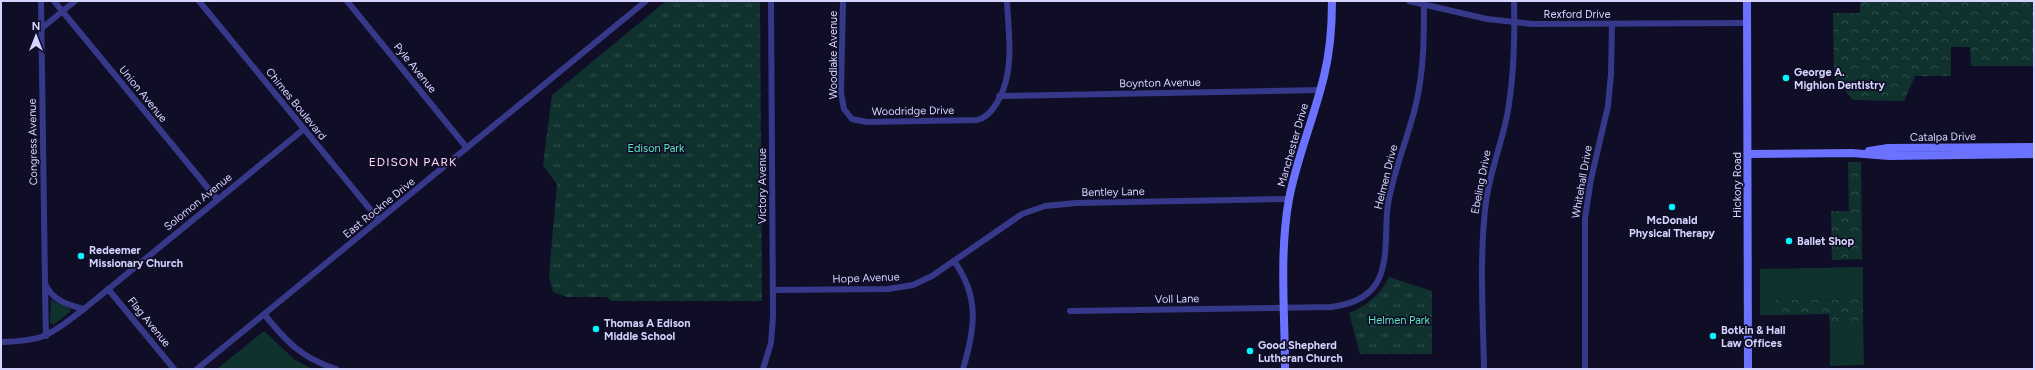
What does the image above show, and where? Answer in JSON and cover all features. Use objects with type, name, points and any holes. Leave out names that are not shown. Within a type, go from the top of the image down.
[{"type":"street","name":"Congress Avenue","points":[[41,1],[46,336]]},
{"type":"street","name":"Union Avenue","points":[[54,1],[217,199]]},
{"type":"street","points":[[42,28],[76,1]]},
{"type":"street","name":"Chimes Boulevard","points":[[199,1],[379,220]]},
{"type":"street","name":"Pyle Avenue","points":[[347,1],[467,148]]},
{"type":"street","name":"Victory Avenue","points":[[763,369],[772,336],[773,290],[771,1]]},
{"type":"street","name":"Woodlake Avenue","points":[[843,1],[841,93],[844,109]]},
{"type":"street","points":[[999,96],[1008,74],[1007,1]]},
{"type":"street","name":"Manchester Drive","points":[[1285,369],[1285,234],[1289,199],[1298,158],[1320,90],[1329,45],[1332,1]]},
{"type":"street","name":"Rexford Drive","points":[[1410,1],[1424,3],[1481,18],[1514,23],[1554,25],[1747,23]]},
{"type":"street","name":"Ebeling Drive","points":[[1484,369],[1482,256],[1484,218],[1492,169],[1507,116],[1512,83],[1514,1]]},
{"type":"street","name":"Hickory Road","points":[[1747,1],[1748,369]]},
{"type":"street","name":"East Rockne Drive","points":[[197,369],[467,148],[642,2]]},
{"type":"street","name":"Helmen Drive","points":[[1285,308],[1331,307],[1349,304],[1357,301],[1370,291],[1379,278],[1384,262],[1386,221],[1391,190],[1419,88],[1423,56],[1424,3]]},
{"type":"street","name":"Whitehall Drive","points":[[1585,369],[1585,218],[1591,179],[1608,106],[1611,74],[1612,24]]},
{"type":"street","name":"Boynton Avenue","points":[[999,96],[1320,90]]},
{"type":"street","name":"Woodridge Drive","points":[[844,109],[847,115],[860,121],[977,120],[986,116],[994,107],[999,96]]},
{"type":"street","name":"Solomon Avenue","points":[[1,342],[34,340],[46,336],[84,309],[304,129]]},
{"type":"street","name":"Catalpa Drive","points":[[1852,153],[1888,148],[2034,146]]},
{"type":"street","name":"Catalpa Drive","points":[[1748,154],[1852,153],[1889,156],[2034,154]]},
{"type":"street","name":"Bentley Lane","points":[[954,261],[1022,214],[1045,206],[1076,203],[1289,199]]},
{"type":"street","points":[[954,261],[966,281],[973,302],[972,333],[963,369]]},
{"type":"street","name":"Hope Avenue","points":[[773,290],[852,290],[904,287],[921,282],[954,261]]},
{"type":"street","points":[[45,283],[48,290],[56,298],[66,304],[84,309]]},
{"type":"street","name":"Flag Avenue","points":[[108,289],[174,369]]},
{"type":"street","name":"Voll Lane","points":[[1070,311],[1285,308]]},
{"type":"street","points":[[264,314],[293,348],[320,364],[336,369]]},
{"type":"green space","name":"Edison Park","points":[[666,1],[760,1],[762,301],[612,301],[606,297],[567,297],[553,292],[549,276],[557,184],[543,165],[552,95]]},
{"type":"green space","points":[[1860,1],[2034,1],[2034,66],[1971,66],[1970,47],[1951,47],[1951,76],[1915,76],[1904,101],[1853,100],[1834,77],[1833,13],[1860,13]]},
{"type":"green space","points":[[1848,162],[1861,162],[1862,259],[1832,260],[1831,211],[1849,211]]},
{"type":"green space","points":[[1863,267],[1863,299],[1776,300],[1776,315],[1760,315],[1760,269]]},
{"type":"green space","name":"Helmen Park","points":[[1389,277],[1432,291],[1432,354],[1360,354],[1349,313],[1362,307],[1373,299],[1382,289]]},
{"type":"green space","points":[[1863,299],[1863,325],[1830,325],[1829,314],[1776,315],[1776,300]]},
{"type":"green space","points":[[51,300],[71,309],[70,312],[53,325],[50,323]]},
{"type":"green space","points":[[1830,325],[1863,325],[1864,365],[1830,366]]},
{"type":"green space","points":[[264,331],[294,359],[312,369],[217,369]]},
{"type":"place","name":"George A. Mighion Dentistry","points":[[1786,78]]},
{"type":"place","name":"McDonald Physical Therapy","points":[[1672,207]]},
{"type":"place","name":"Ballet Shop","points":[[1789,241]]},
{"type":"place","name":"Redeemer Missionary Church","points":[[81,256]]},
{"type":"place","name":"Thomas A Edison Middle School","points":[[596,329]]},
{"type":"place","name":"Botkin & Hall Law Offices","points":[[1713,336]]},
{"type":"place","name":"Good Shepherd Lutheran Church","points":[[1250,351]]},
{"type":"district","name":"EDISON PARK","points":[[413,162]]}]
